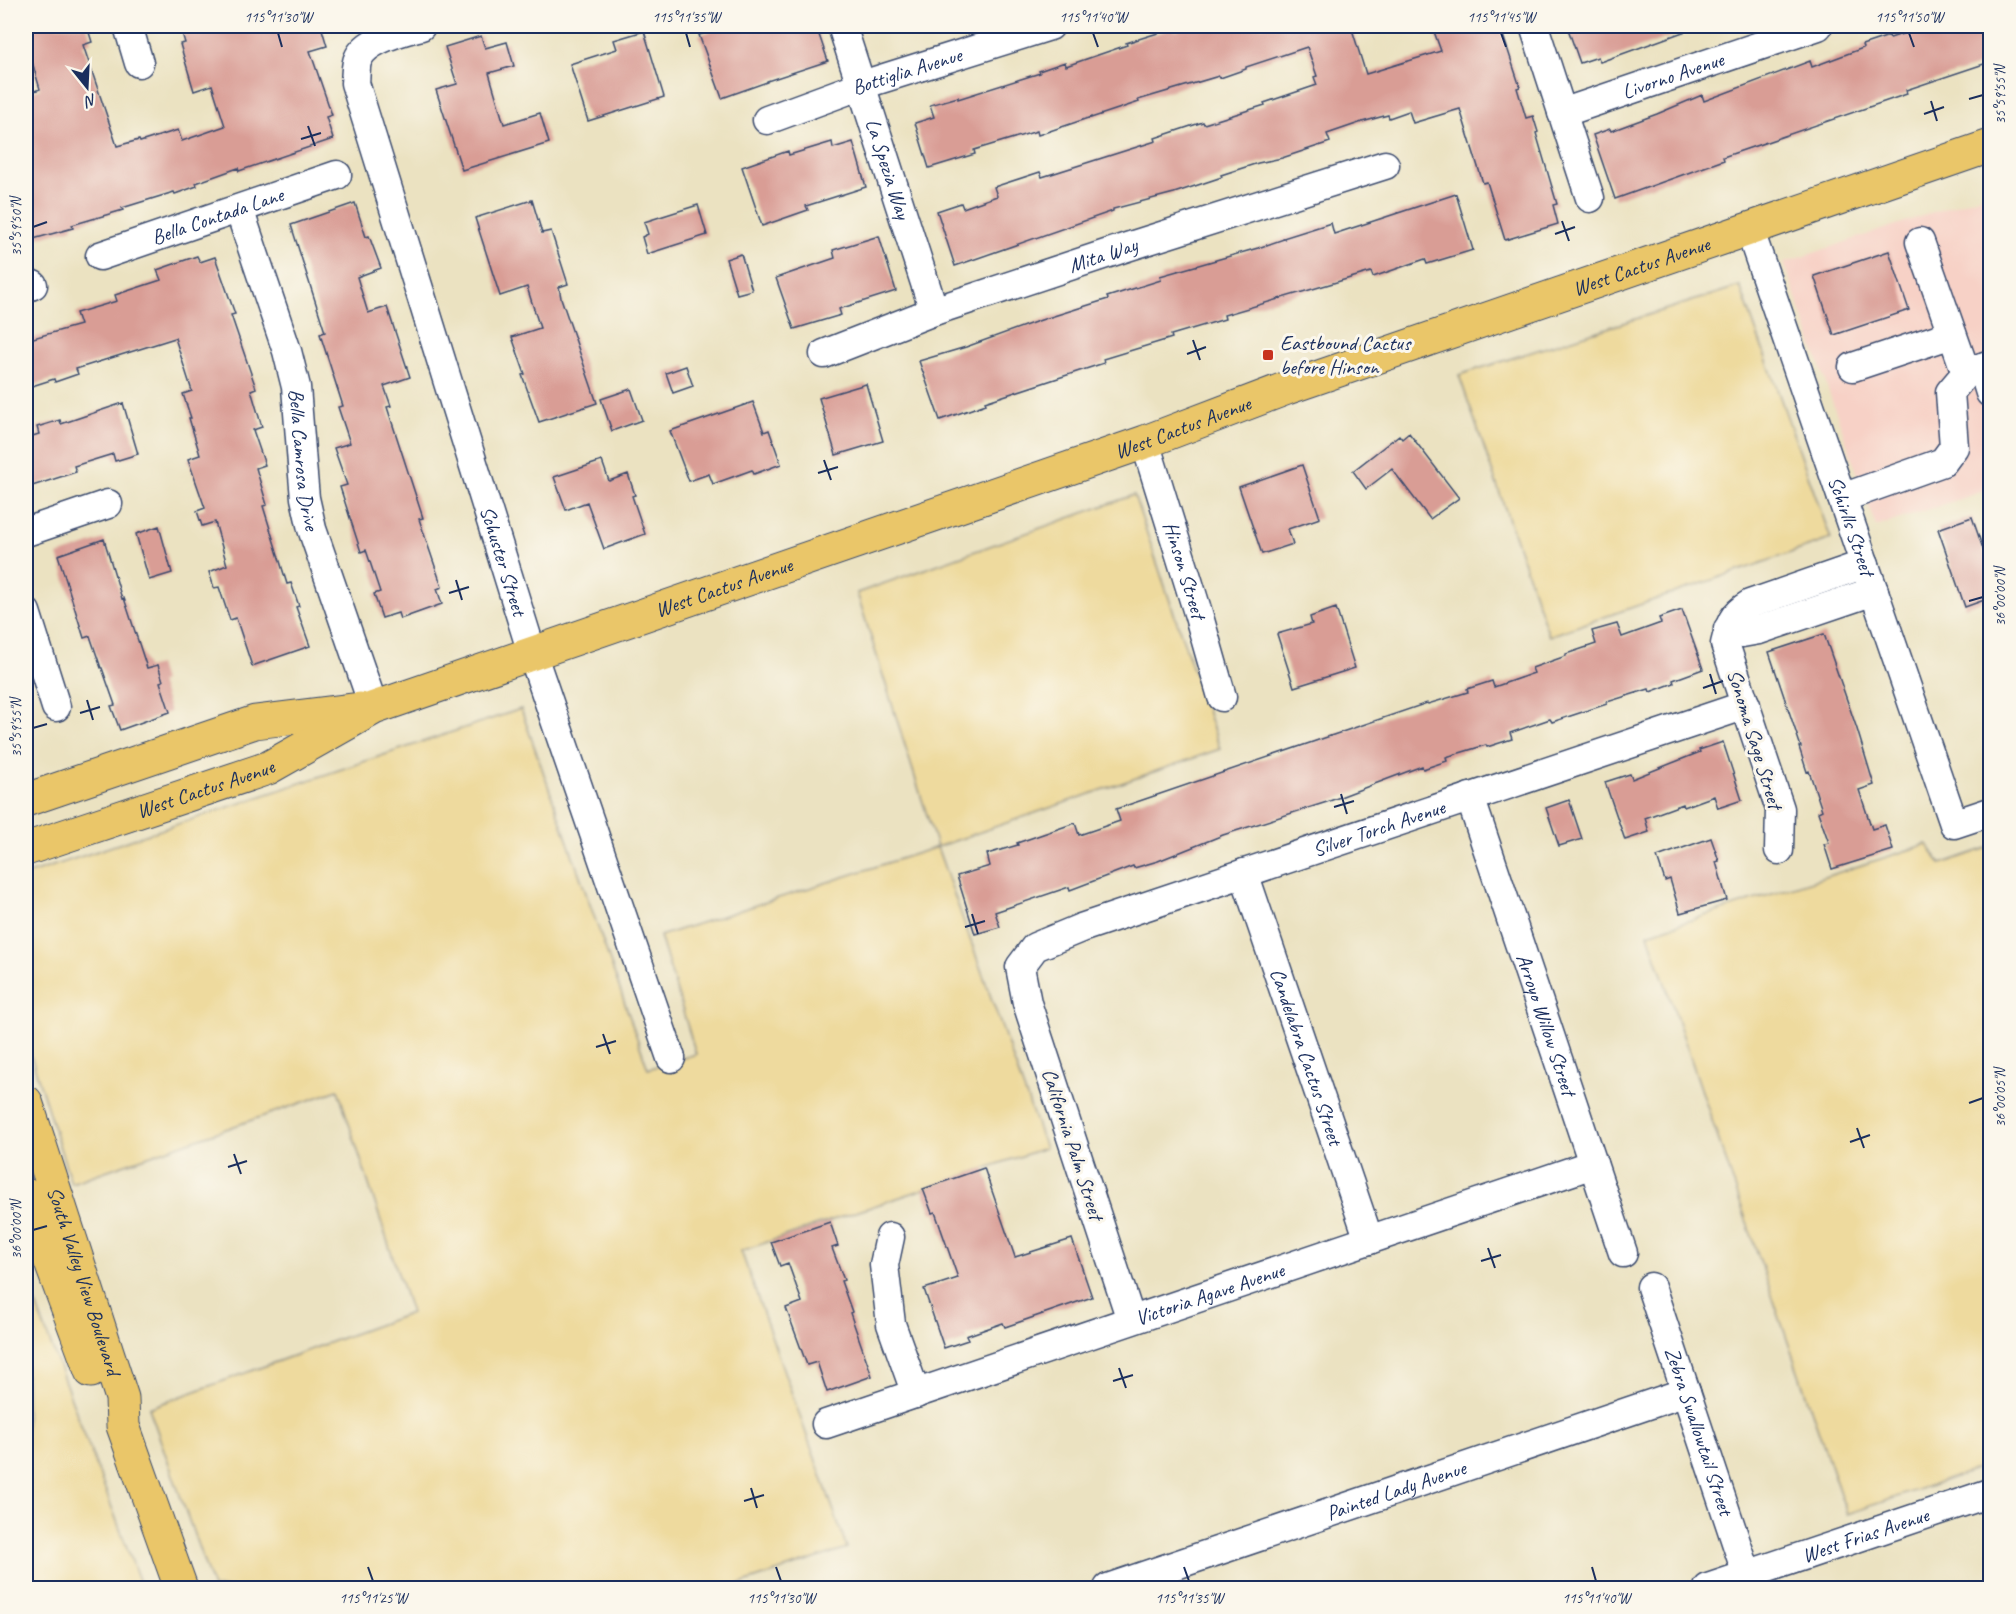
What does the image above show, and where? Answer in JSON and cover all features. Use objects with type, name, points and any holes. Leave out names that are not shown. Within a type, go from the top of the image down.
[{"type":"main road","name":"West Cactus Avenue","points":[[26,849],[268,768],[374,708],[1144,442],[1287,388],[1990,146]]},
{"type":"main road","name":"West Cactus Avenue","points":[[26,800],[255,722],[374,708]]},
{"type":"main road","name":"South Valley View Boulevard","points":[[26,1102],[122,1398],[123,1426],[181,1588]]},
{"type":"main road","name":"South Valley View Boulevard","points":[[26,1195],[102,1400],[123,1426]]},
{"type":"street","points":[[128,26],[140,63]]},
{"type":"street","name":"Schuster Street","points":[[421,26],[371,44],[358,58],[355,83],[532,653],[671,1058]]},
{"type":"street","name":"La Spezia Way","points":[[842,26],[934,311]]},
{"type":"street","name":"Bottiglia Avenue","points":[[767,120],[862,86],[1050,26]]},
{"type":"street","points":[[1534,26],[1590,198]]},
{"type":"street","name":"Livorno Avenue","points":[[1562,113],[1818,26]]},
{"type":"street","name":"Mita Way","points":[[824,354],[934,311],[1127,246],[1385,165]]},
{"type":"street","name":"Bella Contada Lane","points":[[100,256],[337,175]]},
{"type":"street","name":"Bella Camrosa Drive","points":[[239,209],[287,351],[296,387],[305,498],[312,529],[374,708]]},
{"type":"street","name":"Schirlls Street","points":[[1749,228],[1954,824],[1990,812]]},
{"type":"street","points":[[1842,498],[1943,462],[1954,447],[1950,392],[1982,374],[1952,334],[1920,242]]},
{"type":"street","points":[[1853,367],[1952,334]]},
{"type":"street","name":"Hinson Street","points":[[1144,442],[1222,697]]},
{"type":"street","points":[[26,532],[108,504]]},
{"type":"street","points":[[1780,608],[1865,564]]},
{"type":"street","points":[[1780,608],[1874,591]]},
{"type":"street","name":"Sonoma Sage Street","points":[[1779,850],[1780,809],[1725,644],[1728,629],[1742,633],[1780,608]]},
{"type":"street","points":[[26,612],[56,707]]},
{"type":"street","name":"Silver Torch Avenue","points":[[1020,967],[1035,947],[1081,928],[1746,705]]},
{"type":"street","name":"Arroyo Willow Street","points":[[1470,797],[1623,1253]]},
{"type":"street","name":"Candelabra Cactus Street","points":[[1244,873],[1369,1240]]},
{"type":"street","name":"California Palm Street","points":[[1020,967],[1027,1003],[1131,1320]]},
{"type":"street","name":"Victoria Agave Avenue","points":[[826,1424],[1593,1164]]},
{"type":"street","points":[[890,1237],[884,1265],[891,1324],[916,1394]]},
{"type":"street","name":"Zebra Swallowtail Street","points":[[1651,1287],[1747,1575]]},
{"type":"street","name":"Painted Lady Avenue","points":[[1108,1588],[1686,1392]]},
{"type":"street","name":"West Frias Avenue","points":[[1708,1588],[1990,1493]]},
{"type":"shaded area","points":[[1990,193],[1990,489],[1876,527],[1784,263]]},
{"type":"sand","points":[[1740,286],[1831,539],[1549,636],[1459,375]]},
{"type":"sand","points":[[1134,495],[1220,749],[937,847],[857,593]]},
{"type":"sand","points":[[521,709],[648,1069],[696,1054],[660,936],[937,847],[1045,1148],[741,1251],[847,1548],[729,1588],[213,1588],[149,1408],[411,1313],[338,1090],[71,1183],[26,1040],[26,875]]},
{"type":"sand","points":[[1927,844],[1941,864],[1990,847],[1990,1465],[1847,1514],[1648,934]]},
{"type":"sand","points":[[26,1278],[142,1588],[26,1588]]},
{"type":"building","points":[[26,26],[87,26],[92,42],[83,45],[117,146],[139,140],[140,142],[178,130],[182,141],[225,126],[212,85],[194,91],[180,44],[185,43],[180,26],[321,26],[327,46],[310,51],[332,115],[326,117],[333,139],[239,171],[238,168],[196,183],[197,186],[175,194],[174,192],[72,225],[73,228],[26,241],[26,94],[40,89],[26,41]]},
{"type":"building","points":[[726,26],[816,26],[828,61],[722,98],[699,35]]},
{"type":"building","points":[[1191,26],[1351,26],[1366,74],[1441,51],[1432,26],[1500,26],[1520,87],[1517,88],[1526,118],[1533,116],[1538,132],[1536,133],[1557,204],[1553,205],[1558,224],[1505,240],[1487,182],[1483,183],[1460,109],[1413,123],[1409,111],[1389,118],[1388,115],[1362,122],[1327,134],[1330,142],[1221,175],[1222,177],[1174,193],[1113,209],[1113,211],[955,266],[937,211],[961,203],[963,208],[997,196],[994,187],[1040,172],[1042,177],[1156,141],[1155,138],[1265,105],[1264,103],[1317,85],[1314,77],[1317,76],[1307,47],[1220,78],[1219,76],[1138,100],[1139,102],[1038,135],[1037,131],[974,150],[975,154],[929,168],[915,123],[934,117],[930,105],[958,97],[958,99],[1040,73],[1039,71],[1065,62],[1066,66],[1174,28],[1175,31]]},
{"type":"building","points":[[1567,26],[1697,27],[1600,62],[1598,57],[1580,63]]},
{"type":"building","points":[[1927,26],[1990,26],[1990,62],[1906,90],[1907,94],[1723,157],[1724,160],[1615,199],[1593,135],[1610,129],[1611,131],[1702,95],[1704,101],[1810,61],[1812,67],[1863,48],[1862,45]]},
{"type":"building","points":[[644,31],[664,97],[588,121],[570,64],[617,49],[614,40]]},
{"type":"building","points":[[481,36],[485,48],[507,42],[514,66],[489,73],[504,124],[540,113],[549,143],[462,170],[436,90],[457,84],[445,47]]},
{"type":"building","points":[[832,142],[833,148],[853,142],[866,187],[806,206],[808,210],[762,226],[742,167],[788,151],[789,155]]},
{"type":"building","points":[[1456,194],[1473,250],[1427,264],[1425,259],[1373,277],[1371,272],[1224,315],[1225,319],[1103,359],[1104,363],[985,402],[986,404],[940,420],[919,361],[1108,299],[1107,297],[1161,280],[1160,276],[1258,248],[1331,223],[1334,234]]},
{"type":"building","points":[[532,200],[542,233],[551,231],[568,284],[559,287],[561,298],[597,403],[539,422],[522,375],[525,374],[512,337],[540,328],[527,287],[500,296],[475,218]]},
{"type":"building","points":[[355,203],[366,237],[369,236],[381,268],[357,277],[368,313],[387,307],[410,377],[384,386],[391,406],[387,407],[423,518],[419,519],[442,587],[437,589],[442,604],[400,619],[398,613],[382,618],[374,594],[380,592],[366,550],[361,552],[340,487],[347,485],[334,448],[350,443],[338,407],[343,406],[320,334],[325,332],[291,225]]},
{"type":"building","points":[[698,205],[707,235],[647,254],[642,237],[648,234],[644,222]]},
{"type":"building","points":[[879,236],[896,291],[839,309],[841,315],[794,329],[776,278],[835,258],[833,250]]},
{"type":"building","points":[[1889,251],[1909,310],[1834,335],[1814,276]]},
{"type":"building","points":[[741,254],[752,290],[737,294],[726,259]]},
{"type":"building","points":[[197,256],[200,262],[215,257],[235,314],[231,315],[256,388],[251,390],[262,427],[253,430],[265,465],[256,468],[267,505],[263,506],[287,584],[291,583],[299,606],[296,607],[310,646],[252,666],[236,618],[230,620],[219,587],[214,588],[209,572],[227,565],[215,522],[202,526],[197,511],[205,508],[188,459],[200,455],[183,394],[192,391],[175,338],[76,369],[78,374],[55,382],[54,379],[26,388],[26,340],[80,325],[76,313],[117,301],[115,295],[161,280],[157,270]]},
{"type":"building","points":[[686,366],[693,386],[673,393],[666,373]]},
{"type":"building","points":[[866,384],[883,441],[836,455],[819,398]]},
{"type":"building","points":[[631,389],[642,420],[612,431],[601,399]]},
{"type":"building","points":[[753,402],[764,432],[769,430],[781,464],[754,474],[752,470],[713,484],[709,474],[689,481],[670,431]]},
{"type":"building","points":[[123,403],[138,454],[115,461],[113,454],[74,466],[76,472],[26,488],[26,438],[39,434],[37,427],[60,420],[61,424]]},
{"type":"building","points":[[1409,433],[1459,498],[1430,519],[1392,469],[1366,489],[1353,471],[1399,435],[1402,439]]},
{"type":"building","points":[[602,461],[609,481],[628,474],[635,495],[632,496],[645,534],[604,549],[587,502],[566,510],[554,477]]},
{"type":"building","points":[[1302,465],[1320,518],[1288,529],[1293,544],[1262,554],[1239,487]]},
{"type":"building","points":[[1972,517],[1990,569],[1990,598],[1965,607],[1938,529]]},
{"type":"building","points":[[159,526],[172,573],[149,580],[136,534]]},
{"type":"building","points":[[104,539],[122,599],[124,598],[147,668],[158,665],[163,681],[160,682],[170,712],[120,730],[111,706],[115,705],[102,668],[90,636],[84,638],[58,555]]},
{"type":"building","points":[[1336,608],[1355,668],[1294,687],[1277,634],[1312,624],[1310,617]]},
{"type":"building","points":[[1682,610],[1703,669],[1673,680],[1674,683],[1650,692],[1649,689],[1607,702],[1607,704],[1552,722],[1550,719],[1510,733],[1512,739],[1446,757],[1447,761],[1423,769],[1422,766],[1327,802],[1223,835],[1158,861],[1134,868],[1133,866],[1070,890],[1069,887],[995,912],[1000,927],[975,934],[957,876],[990,866],[987,854],[1018,845],[1017,843],[1075,823],[1079,835],[1120,821],[1116,809],[1427,703],[1468,692],[1467,689],[1492,681],[1494,687],[1534,673],[1532,668],[1596,644],[1592,631],[1617,624],[1622,637],[1661,623],[1659,618]]},
{"type":"building","points":[[1824,634],[1874,785],[1859,790],[1872,829],[1885,825],[1893,850],[1832,869],[1824,844],[1829,843],[1818,812],[1822,810],[1809,771],[1807,772],[1799,747],[1801,747],[1769,652]]},
{"type":"building","points":[[1723,742],[1742,800],[1718,808],[1714,796],[1684,807],[1683,804],[1645,818],[1649,832],[1625,840],[1605,782],[1630,774],[1632,779]]},
{"type":"building","points":[[1569,800],[1582,839],[1559,846],[1546,808]]},
{"type":"building","points":[[1711,838],[1719,861],[1716,862],[1727,900],[1680,913],[1670,879],[1665,881],[1657,857]]},
{"type":"building","points":[[984,1168],[1015,1257],[1072,1239],[1092,1297],[1005,1327],[1003,1323],[966,1336],[968,1340],[944,1348],[924,1289],[958,1278],[935,1212],[932,1213],[923,1189]]},
{"type":"building","points":[[830,1222],[838,1246],[832,1248],[844,1280],[841,1281],[872,1376],[827,1392],[817,1362],[807,1365],[786,1308],[802,1302],[788,1263],[780,1266],[771,1242]]},
{"type":"place","name":"Eastbound Cactus before Hinson","points":[[1268,355]]}]
